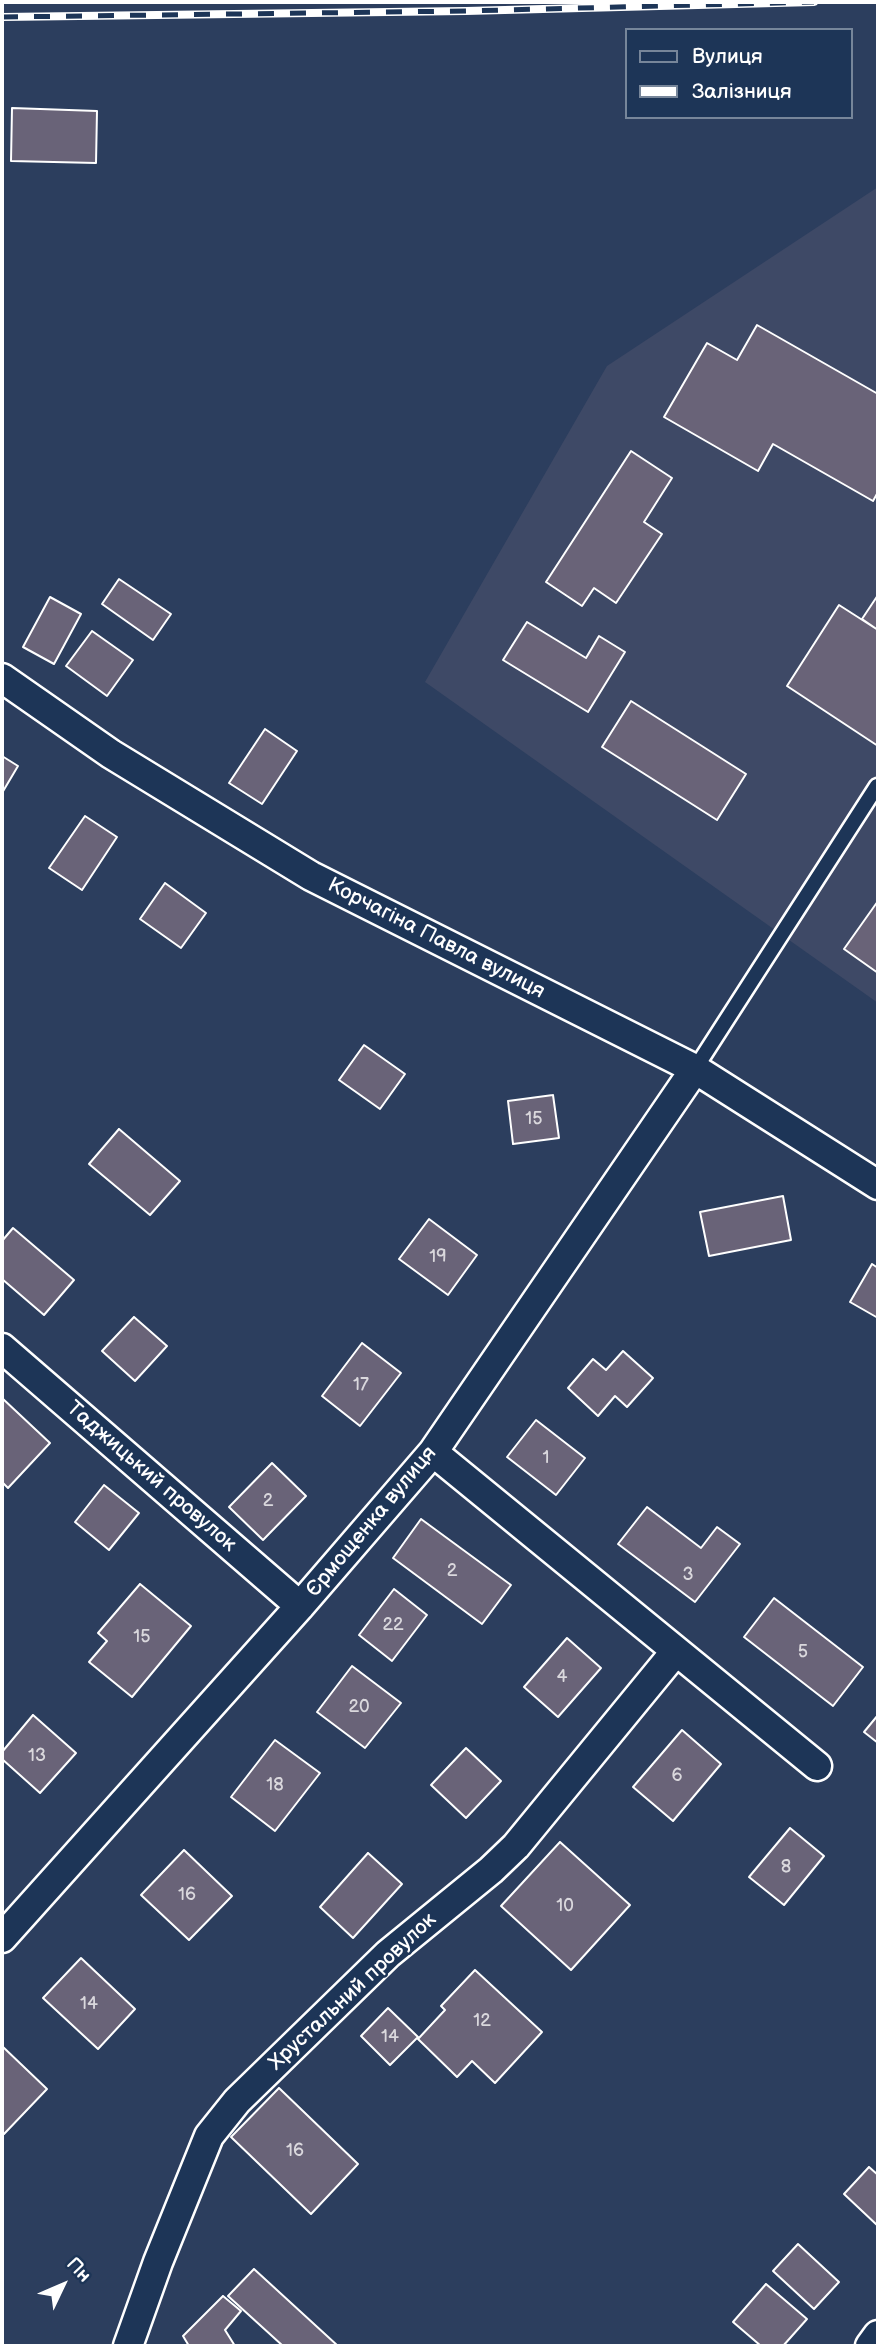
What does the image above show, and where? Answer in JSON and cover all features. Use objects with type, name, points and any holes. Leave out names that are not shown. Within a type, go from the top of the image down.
[{"type":"street","name":"Корчагіна Павла вулиця","points":[[2,678],[111,754],[312,876],[695,1069],[878,1185]]},
{"type":"street","name":"Єрмощенка вулиця","points":[[2,1938],[300,1606],[433,1452],[695,1069]]},
{"type":"street","name":"Таджицький провулок","points":[[2,1348],[300,1606]]},
{"type":"street","points":[[433,1452],[817,1766]]},
{"type":"street","name":"Хрустальний провулок","points":[[128,2346],[158,2262],[209,2136],[223,2118],[237,2101],[388,1954],[491,1870],[516,1846],[676,1651]]},
{"type":"street","points":[[870,2346],[878,2335]]},
{"type":"lane","points":[[695,1069],[877,786]]},
{"type":"shaded area","points":[[878,187],[878,1003],[425,682],[607,366]]},
{"type":"building","points":[[12,108],[97,111],[96,163],[11,161]]},
{"type":"building","points":[[757,325],[878,394],[878,492],[873,501],[773,444],[758,471],[664,417],[707,343],[737,360]]},
{"type":"building","points":[[631,451],[672,478],[644,522],[662,534],[616,603],[594,588],[582,606],[546,582]]},
{"type":"building","points":[[119,579],[171,614],[153,640],[102,604]]},
{"type":"building","points":[[878,595],[878,630],[862,619]]},
{"type":"building","points":[[50,597],[81,614],[54,664],[23,647]]},
{"type":"building","points":[[839,605],[878,630],[878,746],[787,686]]},
{"type":"building","points":[[527,622],[586,658],[599,636],[625,652],[588,712],[503,660]]},
{"type":"building","points":[[92,631],[133,660],[107,696],[66,666]]},
{"type":"building","points":[[631,701],[746,774],[717,820],[602,747]]},
{"type":"building","points":[[265,729],[297,751],[262,804],[229,783]]},
{"type":"building","points":[[2,756],[18,766],[2,793]]},
{"type":"building","points":[[85,816],[117,837],[82,890],[49,868]]},
{"type":"building","points":[[165,883],[206,913],[181,948],[140,919]]},
{"type":"building","points":[[878,901],[878,973],[844,949]]},
{"type":"building","points":[[364,1045],[405,1074],[380,1109],[339,1080]]},
{"type":"building","points":[[553,1095],[559,1138],[513,1144],[508,1101]]},
{"type":"building","points":[[119,1129],[180,1181],[150,1215],[89,1164]]},
{"type":"building","points":[[783,1196],[791,1240],[709,1256],[700,1212]]},
{"type":"building","points":[[429,1219],[477,1255],[448,1295],[399,1259]]},
{"type":"building","points":[[13,1228],[74,1280],[44,1315],[2,1279],[2,1241]]},
{"type":"building","points":[[872,1264],[878,1268],[878,1318],[850,1302]]},
{"type":"building","points":[[134,1317],[167,1346],[135,1381],[102,1351]]},
{"type":"building","points":[[362,1343],[401,1373],[360,1426],[322,1396]]},
{"type":"building","points":[[623,1351],[653,1378],[627,1407],[615,1396],[598,1416],[568,1388],[593,1359],[606,1370]]},
{"type":"building","points":[[2,1398],[50,1443],[8,1488],[2,1482]]},
{"type":"building","points":[[536,1420],[585,1458],[556,1495],[507,1457]]},
{"type":"building","points":[[272,1463],[306,1496],[263,1540],[229,1507]]},
{"type":"building","points":[[104,1485],[139,1513],[109,1550],[75,1522]]},
{"type":"building","points":[[647,1507],[701,1548],[717,1527],[740,1544],[695,1602],[618,1544]]},
{"type":"building","points":[[421,1519],[511,1585],[482,1624],[393,1558]]},
{"type":"building","points":[[140,1584],[191,1626],[132,1697],[89,1662],[107,1641],[98,1633]]},
{"type":"building","points":[[394,1589],[427,1615],[392,1661],[359,1635]]},
{"type":"building","points":[[774,1598],[863,1667],[833,1706],[744,1637]]},
{"type":"building","points":[[567,1638],[601,1668],[558,1717],[524,1687]]},
{"type":"building","points":[[352,1666],[401,1703],[365,1748],[317,1712]]},
{"type":"building","points":[[33,1715],[76,1753],[40,1793],[2,1759],[2,1752]]},
{"type":"building","points":[[878,1715],[878,1743],[864,1732]]},
{"type":"building","points":[[682,1730],[721,1764],[673,1821],[633,1787]]},
{"type":"building","points":[[275,1740],[320,1773],[275,1831],[231,1797]]},
{"type":"building","points":[[466,1748],[501,1781],[466,1818],[431,1785]]},
{"type":"building","points":[[790,1828],[824,1856],[784,1905],[749,1877]]},
{"type":"building","points":[[560,1842],[630,1905],[571,1970],[501,1906]]},
{"type":"building","points":[[184,1850],[232,1896],[189,1940],[141,1895]]},
{"type":"building","points":[[368,1853],[402,1884],[353,1938],[320,1907]]},
{"type":"building","points":[[81,1958],[135,2009],[98,2049],[43,1998]]},
{"type":"building","points":[[475,1970],[542,2032],[495,2083],[472,2061],[457,2077],[418,2039],[445,2010],[441,2006]]},
{"type":"building","points":[[388,2008],[418,2037],[390,2065],[361,2036]]},
{"type":"building","points":[[2,2046],[47,2089],[4,2134],[2,2132]]},
{"type":"building","points":[[279,2088],[358,2164],[311,2214],[231,2137]]},
{"type":"building","points":[[869,2167],[878,2175],[878,2226],[844,2194]]},
{"type":"building","points":[[798,2244],[839,2282],[814,2309],[773,2271]]},
{"type":"building","points":[[254,2269],[338,2346],[283,2346],[228,2296]]},
{"type":"building","points":[[766,2284],[807,2319],[783,2346],[761,2346],[733,2322]]},
{"type":"building","points":[[223,2296],[241,2311],[225,2330],[235,2346],[189,2346],[183,2336]]},
{"type":"railway","points":[[2,17],[466,11],[814,2]]}]
